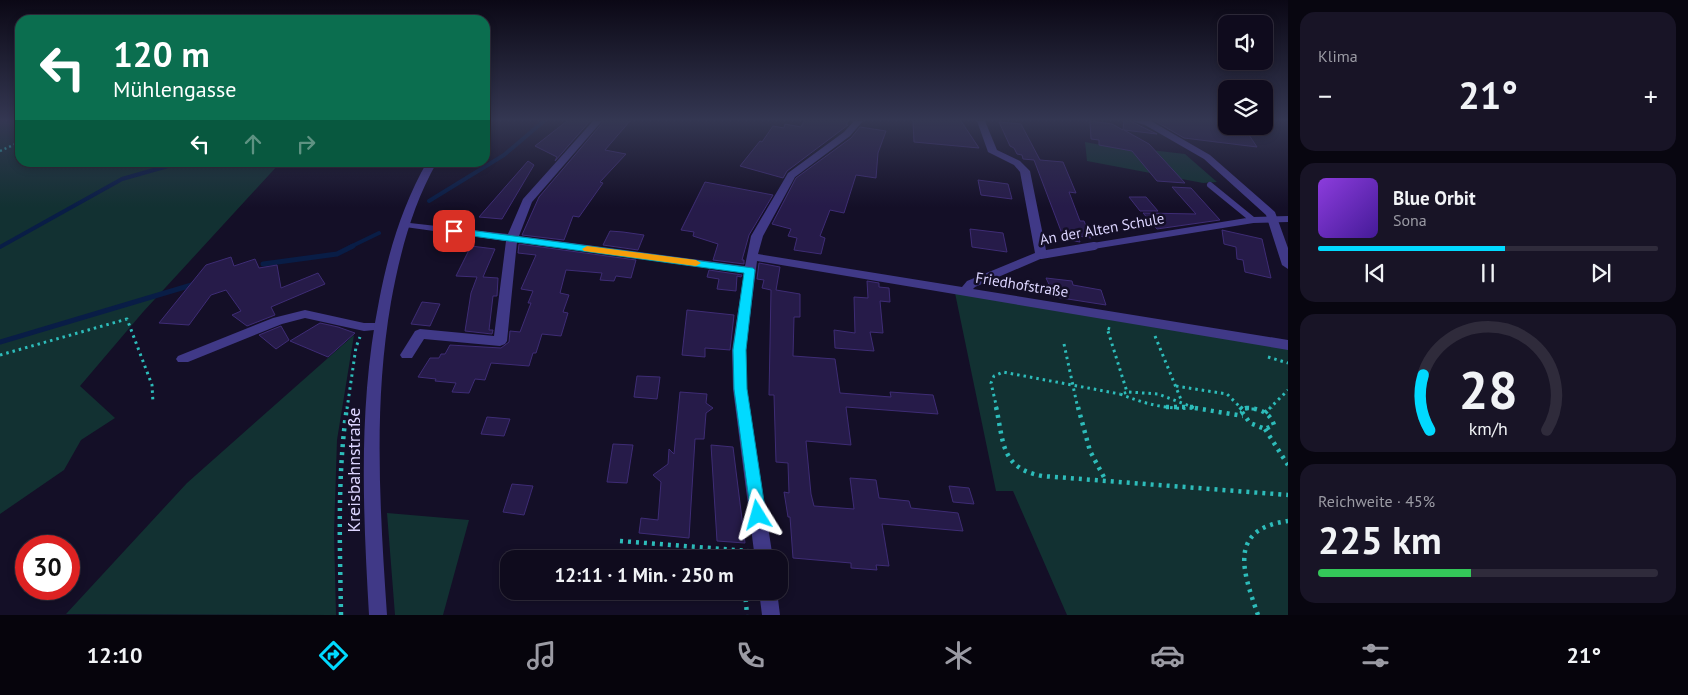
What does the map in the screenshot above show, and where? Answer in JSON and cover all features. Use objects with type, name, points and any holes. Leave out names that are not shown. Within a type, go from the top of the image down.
[{"type":"street","points":[[407,355],[420,334],[500,341],[512,239],[527,201],[573,150]]},
{"type":"street","points":[[763,550],[740,389],[740,350],[751,263],[757,236],[790,175],[825,150]]},
{"type":"street","points":[[992,150],[993,152],[1017,163],[1025,171],[1041,255]]},
{"type":"street","points":[[1193,150],[1207,158],[1272,214],[1288,265]]},
{"type":"street","name":"Kreisbahnstraße","points":[[378,615],[371,518],[371,432],[374,372],[380,326],[392,264],[413,196],[429,167]]},
{"type":"street","name":"Friedhofstraße","points":[[405,224],[512,239],[751,263],[965,292],[1288,345]]},
{"type":"street","name":"An der Alten Schule","points":[[965,292],[971,284],[1041,255]]},
{"type":"street","points":[[183,359],[278,321],[304,314],[364,327],[380,326]]},
{"type":"street","points":[[769,600],[771,615]]},
{"type":"lane","points":[[1210,185],[1253,220]]},
{"type":"lane","name":"An der Alten Schule","points":[[1041,255],[1253,220],[1288,219]]},
{"type":"path","points":[[0,355],[127,319],[152,385],[153,403]]},
{"type":"path","points":[[1117,330],[1107,328],[1128,392]]},
{"type":"path","points":[[1146,335],[1156,336],[1182,402]]},
{"type":"path","points":[[1064,344],[1086,438],[1096,468],[1106,481]]},
{"type":"path","points":[[1243,410],[1250,408],[1265,413],[1272,419],[1274,425],[1265,428],[1250,423],[1243,416],[1195,408],[1166,408],[1136,401],[1120,394],[1003,372],[994,376],[991,383],[1006,452],[1010,461],[1025,473],[1288,495]]},
{"type":"path","points":[[1176,386],[1227,394],[1243,410],[1243,416]]},
{"type":"path","points":[[1265,413],[1288,390]]},
{"type":"path","points":[[1120,394],[1138,391],[1155,394],[1195,408]]},
{"type":"path","points":[[1265,428],[1288,464]]},
{"type":"path","points":[[1258,615],[1248,587],[1243,564],[1245,546],[1254,534],[1268,524],[1288,521]]},
{"type":"path","points":[[620,541],[729,550]]},
{"type":"path","points":[[746,600],[747,615]]},
{"type":"green space","points":[[0,150],[15,150],[15,167],[276,167],[143,312],[80,386],[115,418],[81,440],[64,470],[0,514]]},
{"type":"green space","points":[[1086,150],[1151,150],[1185,154],[1217,182],[1203,183],[1087,161]]},
{"type":"green space","points":[[955,293],[1288,347],[1288,615],[1067,615],[1013,491],[996,491]]},
{"type":"green space","points":[[354,335],[337,440],[334,533],[336,615],[66,614],[187,483]]},
{"type":"green space","points":[[387,513],[469,520],[443,615],[395,615]]},
{"type":"building","points":[[542,150],[565,150],[555,161],[557,157]]},
{"type":"building","points":[[579,150],[605,150],[626,154],[600,182],[603,183],[579,217],[573,216],[564,240],[522,235],[539,197]]},
{"type":"building","points":[[753,150],[815,150],[787,171],[783,178],[740,166]]},
{"type":"building","points":[[835,150],[879,150],[876,178],[856,175],[844,213],[830,210],[820,236],[825,238],[821,254],[794,250],[797,238],[788,236],[791,229],[772,224],[796,178]]},
{"type":"building","points":[[1015,150],[1035,150],[1040,160],[1063,162],[1076,193],[1069,192],[1080,221],[1084,221],[1091,238],[1078,236],[1080,242],[1064,239],[1034,160],[1023,159],[1022,155],[1017,154]]},
{"type":"building","points":[[1125,150],[1154,150],[1185,183],[1157,181],[1132,151]]},
{"type":"building","points":[[528,161],[534,165],[502,219],[479,217]]},
{"type":"building","points":[[978,180],[1008,184],[1012,199],[981,195]]},
{"type":"building","points":[[705,182],[773,195],[749,235],[742,260],[744,260],[744,264],[713,260],[718,244],[693,236],[694,232],[681,230]]},
{"type":"building","points":[[1172,187],[1191,188],[1220,220],[1157,229],[1143,213],[1196,214]]},
{"type":"building","points":[[1129,197],[1146,197],[1158,211],[1140,211]]},
{"type":"building","points":[[970,229],[1003,233],[1007,252],[972,247]]},
{"type":"building","points":[[1222,230],[1262,239],[1271,278],[1245,272],[1243,260],[1237,259],[1236,247],[1224,244]]},
{"type":"building","points":[[610,231],[644,235],[638,250],[603,245]]},
{"type":"building","points":[[519,244],[636,260],[631,278],[616,276],[614,281],[600,280],[602,273],[566,270],[560,293],[569,295],[563,312],[568,313],[561,336],[542,334],[536,353],[533,353],[529,366],[491,363],[485,380],[475,379],[469,393],[452,392],[456,383],[418,377],[430,358],[439,358],[441,354],[445,354],[450,345],[501,348],[509,342],[510,331],[520,332],[531,303],[528,303],[533,291],[521,289],[536,255],[518,253]]},
{"type":"building","points":[[471,246],[495,249],[483,277],[498,278],[497,296],[493,296],[489,330],[493,330],[492,334],[465,331],[471,293],[477,277],[456,276]]},
{"type":"building","points":[[231,257],[234,266],[255,259],[259,268],[277,265],[281,288],[318,273],[325,284],[271,307],[275,315],[247,326],[232,315],[241,311],[226,290],[211,295],[189,325],[159,323],[206,265]]},
{"type":"building","points":[[759,263],[780,267],[776,290],[800,294],[800,317],[794,317],[793,356],[835,359],[840,393],[891,397],[890,392],[933,395],[938,414],[846,407],[851,445],[806,441],[811,494],[814,506],[854,509],[850,478],[876,480],[879,498],[909,501],[911,508],[958,513],[963,531],[882,524],[889,566],[876,565],[877,570],[851,568],[851,563],[793,558],[790,517],[788,517],[784,492],[789,493],[788,463],[776,462],[774,395],[769,395],[771,290],[762,288],[764,280],[757,279]]},
{"type":"building","points":[[709,270],[742,275],[741,277],[737,276],[736,291],[717,289],[719,279],[707,277]]},
{"type":"building","points":[[1046,278],[1072,281],[1073,285],[1101,290],[1106,305],[1055,297]]},
{"type":"building","points":[[867,281],[879,283],[879,287],[889,288],[890,302],[880,301],[883,333],[870,332],[874,351],[835,348],[834,330],[855,333],[854,297],[868,298]]},
{"type":"building","points":[[422,302],[440,304],[430,326],[411,324]]},
{"type":"building","points":[[687,310],[734,315],[730,350],[705,348],[705,357],[682,355]]},
{"type":"building","points":[[320,323],[355,333],[328,357],[290,341]]},
{"type":"building","points":[[281,326],[289,340],[276,349],[259,335]]},
{"type":"building","points":[[637,376],[660,377],[657,399],[634,397]]},
{"type":"building","points":[[680,392],[707,394],[706,403],[713,408],[706,413],[704,439],[695,439],[689,538],[639,533],[641,518],[658,520],[661,482],[653,475],[668,464],[669,449],[674,454]]},
{"type":"building","points":[[487,417],[510,419],[504,436],[481,434]]},
{"type":"building","points":[[613,444],[633,445],[627,483],[607,482]]},
{"type":"building","points":[[711,445],[733,447],[745,543],[717,541]]},
{"type":"building","points":[[512,484],[533,486],[524,515],[503,512]]},
{"type":"building","points":[[949,486],[969,488],[974,504],[953,502]]},
{"type":"waterway","points":[[490,164],[510,150]]},
{"type":"waterway","points":[[0,247],[122,179],[164,167]]},
{"type":"waterway","points":[[429,201],[484,167]]},
{"type":"waterway","points":[[350,247],[379,233]]},
{"type":"waterway","points":[[263,264],[337,254],[353,246]]},
{"type":"waterway","points":[[0,342],[195,284]]},
{"type":"slow traffic","points":[[587,249],[696,263]]},
{"type":"route","points":[[454,231],[750,270],[740,350],[740,389],[758,515]]}]
